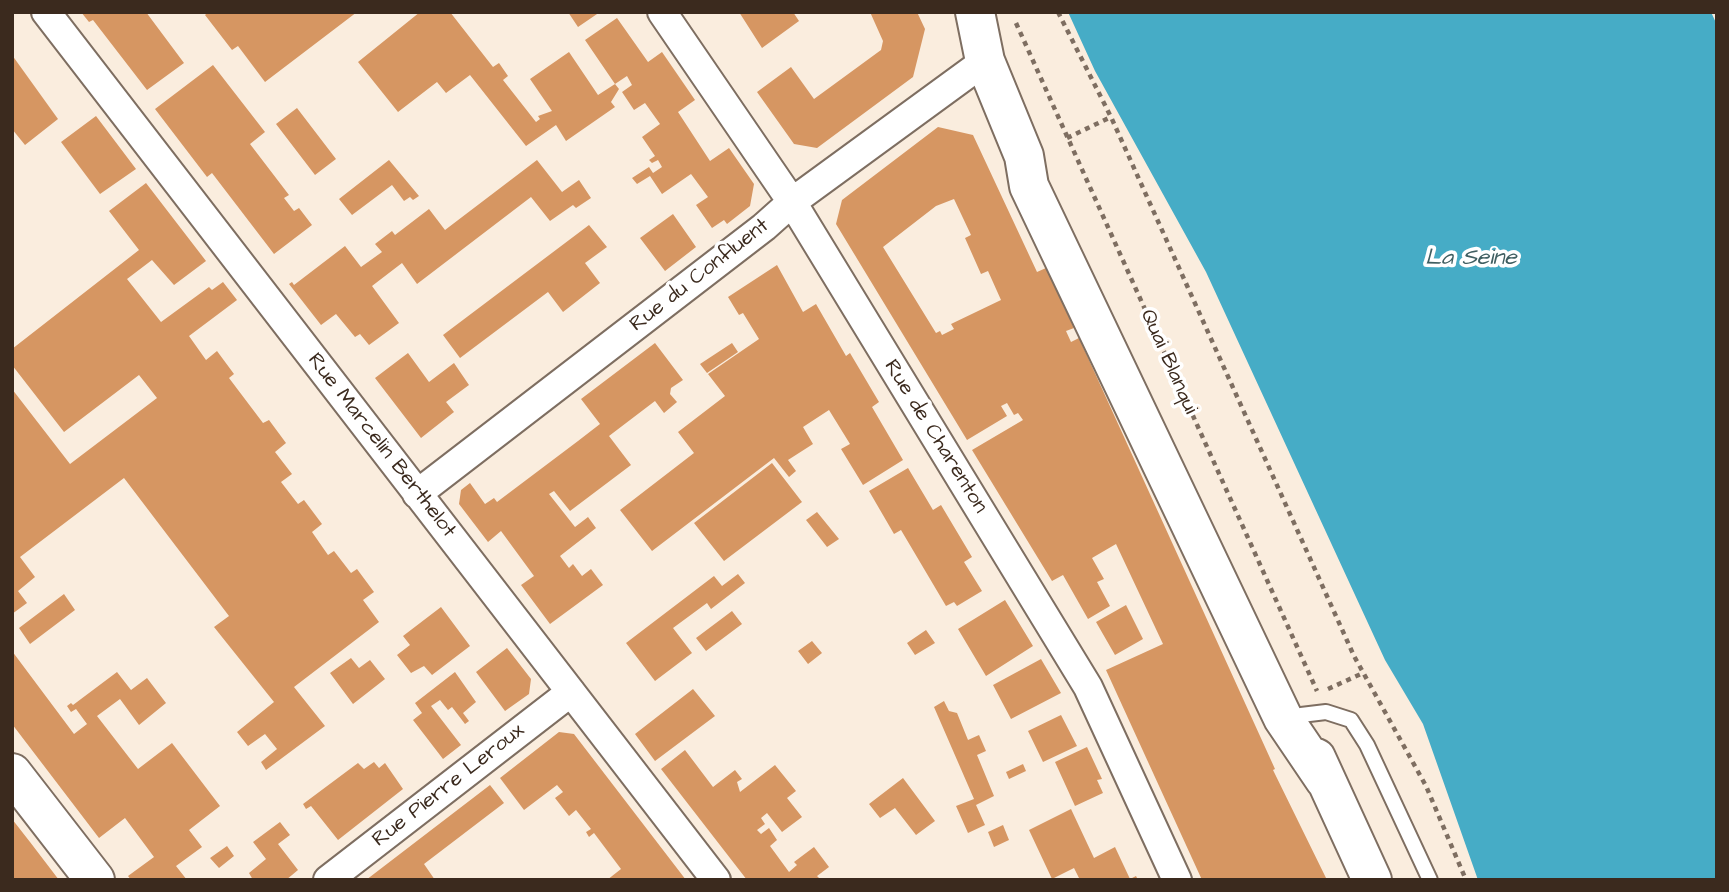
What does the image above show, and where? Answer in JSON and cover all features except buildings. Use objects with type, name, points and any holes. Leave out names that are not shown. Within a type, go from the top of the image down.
[{"type":"main road","name":"Quai Blanqui","points":[[950,12],[985,61]]},
{"type":"main road","name":"Quai Blanqui","points":[[975,12],[985,61],[1024,156],[1029,186],[1283,718],[1325,780],[1372,880]]},
{"type":"main road","name":"Quai Blanqui","points":[[1024,156],[1059,194],[1315,707],[1325,780]]},
{"type":"main road","points":[[12,773],[95,880]]},
{"type":"street","name":"Rue Marcelin Berthelot","points":[[46,12],[716,880]]},
{"type":"street","name":"Rue de Charenton","points":[[662,12],[792,202],[1088,687],[1177,880]]},
{"type":"street","name":"Rue du Confluent","points":[[417,494],[764,228],[792,202],[985,61]]},
{"type":"street","name":"Rue Pierre Leroux","points":[[328,880],[571,692]]},
{"type":"lane","points":[[1315,707],[1351,720],[1367,745],[1430,880]]},
{"type":"path","name":"Quai Blanqui","points":[[1011,12],[1315,707]]},
{"type":"path","points":[[1058,12],[1111,117],[1363,673],[1426,786],[1466,880]]},
{"type":"path","points":[[1067,138],[1111,117]]},
{"type":"path","points":[[1315,707],[1363,673]]},
{"type":"water","name":"La Seine","points":[[1068,12],[1711,12],[1717,25],[1717,880],[1478,880],[1423,724],[1385,660],[1206,272],[1095,71]]}]
